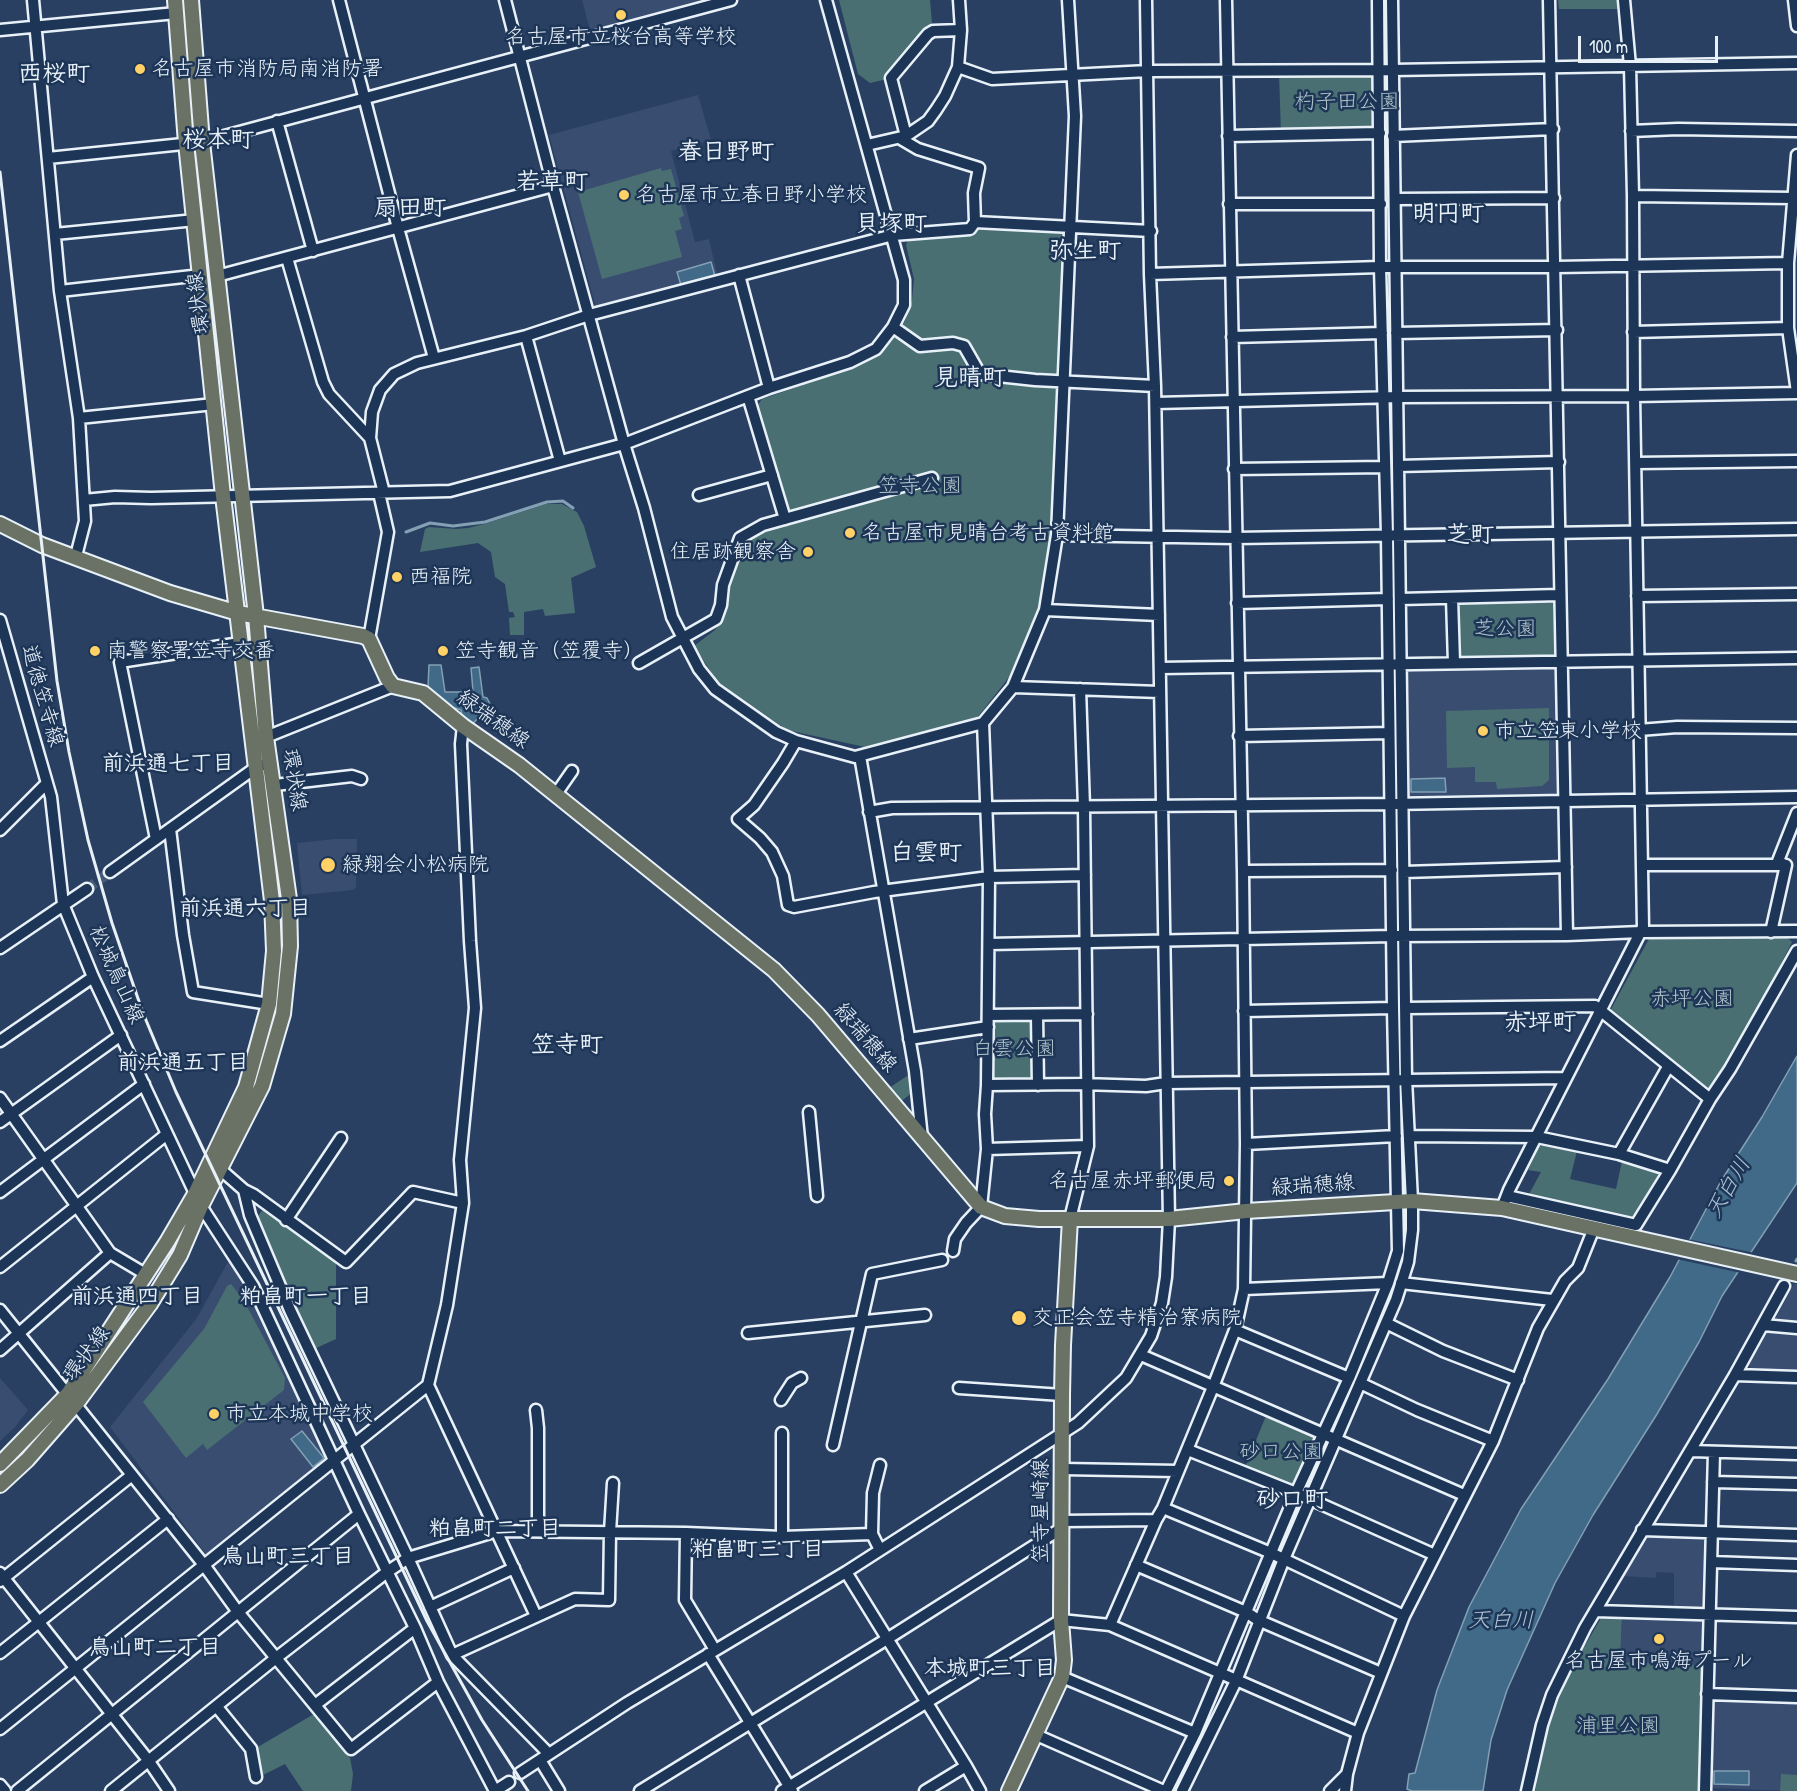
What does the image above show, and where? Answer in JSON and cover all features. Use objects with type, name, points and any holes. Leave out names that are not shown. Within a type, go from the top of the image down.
[{"type":"main road","name":"環状線","points":[[0,1464],[72,1399],[147,1275],[220,1169],[262,1086],[283,1014],[290,946],[289,899],[266,737],[243,495],[201,141],[191,0]]},
{"type":"main road","name":"環状線","points":[[0,1485],[27,1460],[72,1399],[150,1304],[180,1255],[198,1200],[246,1087],[269,1004],[274,951],[272,901],[223,496],[186,143],[176,7]]},
{"type":"main road","points":[[0,524],[42,545],[170,593],[238,614],[363,636],[372,643],[387,678],[393,686]]},
{"type":"main road","name":"緑瑞穂線","points":[[393,686],[423,693],[463,726],[556,794],[774,970],[818,1015],[981,1207],[1005,1216],[1070,1219],[1169,1219],[1397,1201],[1505,1202],[1654,1243],[1797,1274]]},
{"type":"main road","name":"笠寺星崎線","points":[[1009,1791],[1062,1677],[1064,1660],[1061,1620],[1062,1395],[1070,1219]]},
{"type":"street","points":[[33,0],[60,291],[79,418],[85,521],[76,556]]},
{"type":"street","points":[[339,0],[434,357]]},
{"type":"street","points":[[505,0],[553,186],[624,444],[644,508],[672,617],[699,669],[715,689],[776,732],[796,741],[860,756],[983,723],[1013,687],[1045,610],[1057,535],[1071,227],[1075,116],[1068,0]]},
{"type":"street","points":[[48,158],[201,141],[731,0]]},
{"type":"street","points":[[84,500],[115,497],[450,491],[624,444],[770,388],[850,362],[876,349],[893,327],[904,305],[904,280],[826,0]]},
{"type":"street","points":[[867,145],[887,139],[903,138],[928,121],[945,96],[958,67],[961,30],[959,0]]},
{"type":"street","points":[[520,1773],[627,1703],[846,1572],[1078,1423],[1126,1378],[1151,1336],[1162,1303],[1166,1278],[1169,1219],[1156,403],[1150,274],[1146,0]]},
{"type":"street","points":[[1110,1625],[1188,1450],[1235,1330],[1244,1289],[1246,1144],[1243,871],[1226,0]]},
{"type":"street","points":[[1034,1734],[1165,1791],[1195,1733],[1221,1674],[1296,1493],[1349,1377],[1388,1283],[1398,1251],[1396,1136],[1405,1008],[1406,936],[1391,804],[1380,267],[1378,0]]},
{"type":"street","points":[[1182,1791],[1236,1681],[1258,1620],[1386,1323],[1408,1262],[1412,1230],[1409,1136],[1393,1008],[1393,936],[1403,804],[1392,0]]},
{"type":"street","points":[[1549,0],[1556,267],[1559,595],[1567,935]]},
{"type":"street","points":[[1624,0],[1630,66],[1633,196],[1633,332],[1643,927],[1505,1202],[1636,1226],[1797,951]]},
{"type":"street","points":[[1794,0],[1797,26]]},
{"type":"street","points":[[0,30],[37,27],[176,7]]},
{"type":"street","points":[[369,639],[388,532],[370,438],[372,412],[380,390],[394,374],[434,357],[526,336],[589,315],[893,235],[970,229],[975,222],[974,193],[979,168],[918,149],[903,138],[891,78],[928,34],[933,31],[961,30]]},
{"type":"street","points":[[958,67],[992,79],[1148,71],[1393,70],[1797,63]]},
{"type":"street","points":[[277,121],[313,251]]},
{"type":"street","points":[[1393,136],[1552,129]]},
{"type":"street","points":[[1631,131],[1678,129],[1797,131]]},
{"type":"street","points":[[1228,136],[1380,133]]},
{"type":"street","points":[[1156,403],[1397,397],[1797,393],[1788,328],[1788,263],[1797,155]]},
{"type":"street","points":[[217,276],[553,186]]},
{"type":"street","points":[[1633,196],[1793,198]]},
{"type":"street","points":[[1396,199],[1554,198]]},
{"type":"street","points":[[1229,204],[1381,204]]},
{"type":"street","points":[[55,234],[195,220]]},
{"type":"street","points":[[975,222],[1150,231]]},
{"type":"street","points":[[287,258],[323,382],[329,394],[370,438]]},
{"type":"street","points":[[1150,274],[1380,267],[1788,263]]},
{"type":"street","points":[[60,291],[201,275]]},
{"type":"street","points":[[739,275],[770,388]]},
{"type":"street","points":[[893,327],[920,346],[953,343],[964,346],[980,374],[1155,386]]},
{"type":"street","points":[[1633,332],[1788,328]]},
{"type":"street","points":[[1396,333],[1557,330]]},
{"type":"street","points":[[1232,337],[1382,333]]},
{"type":"street","points":[[526,336],[560,461]]},
{"type":"street","points":[[748,396],[785,519]]},
{"type":"street","points":[[79,418],[214,404]]},
{"type":"street","points":[[1636,463],[1797,461]]},
{"type":"street","points":[[1398,466],[1559,462]]},
{"type":"street","points":[[1234,470],[1385,467]]},
{"type":"street","points":[[699,495],[772,475]]},
{"type":"street","points":[[639,663],[716,619],[721,605],[723,585],[740,538],[762,525],[932,478]]},
{"type":"street","points":[[1057,535],[1235,538],[1797,529]]},
{"type":"street","points":[[1637,596],[1797,594]]},
{"type":"street","points":[[1400,599],[1559,595]]},
{"type":"street","points":[[1452,598],[1454,663]]},
{"type":"street","points":[[1237,603],[1388,599]]},
{"type":"street","points":[[1045,610],[1159,615]]},
{"type":"street","name":"道徳笠寺線","points":[[0,620],[3,641],[47,783]]},
{"type":"street","points":[[156,839],[120,662],[240,643]]},
{"type":"street","points":[[1160,668],[1797,658]]},
{"type":"street","points":[[266,737],[393,686]]},
{"type":"street","points":[[1013,687],[1160,692]]},
{"type":"street","points":[[1070,1219],[1088,1146],[1084,807],[1080,689]]},
{"type":"street","points":[[953,1251],[955,1239],[981,1207],[987,1149],[985,1114],[989,877],[983,723]]},
{"type":"street","points":[[0,1729],[428,1385],[447,1305],[463,1203],[460,1160],[475,1008],[461,744],[463,726]]},
{"type":"street","points":[[1639,730],[1677,727],[1797,728]]},
{"type":"street","points":[[1239,736],[1389,733]]},
{"type":"street","points":[[796,741],[754,805],[738,819],[760,838],[775,857],[783,876],[788,905],[794,907],[883,891],[989,877],[1085,875]]},
{"type":"street","points":[[860,756],[909,1039],[922,1139]]},
{"type":"street","points":[[110,872],[255,768],[270,762]]},
{"type":"street","points":[[556,794],[572,771]]},
{"type":"street","points":[[274,785],[352,776],[361,779]]},
{"type":"street","points":[[0,830],[47,783]]},
{"type":"street","name":"松城鳥山線","points":[[47,783],[51,797],[63,904],[93,977],[198,1200],[253,1286],[359,1514],[415,1628],[438,1682],[495,1791]]},
{"type":"street","points":[[869,812],[892,808],[986,806],[1403,804],[1797,797]]},
{"type":"street","points":[[1786,865],[1778,861],[1797,813]]},
{"type":"street","points":[[170,829],[183,935],[193,992],[269,1004]]},
{"type":"street","points":[[1642,865],[1786,865]]},
{"type":"street","points":[[1771,932],[1786,865]]},
{"type":"street","points":[[1243,871],[1398,871],[1566,867]]},
{"type":"street","points":[[0,948],[87,889]]},
{"type":"street","points":[[989,944],[1797,931]]},
{"type":"street","points":[[0,1041],[93,977]]},
{"type":"street","points":[[1405,1008],[1595,1006],[1710,1099]]},
{"type":"street","points":[[1244,1011],[1393,1008]]},
{"type":"street","points":[[988,1015],[1087,1014]]},
{"type":"street","points":[[1037,1015],[1038,1085]]},
{"type":"street","points":[[909,1039],[988,1027]]},
{"type":"street","points":[[0,1122],[121,1035]]},
{"type":"street","points":[[1619,1154],[1668,1067]]},
{"type":"street","points":[[987,1085],[1146,1086],[1166,1083],[1566,1078]]},
{"type":"street","points":[[0,1192],[144,1084]]},
{"type":"street","points":[[0,1098],[110,1253],[147,1275]]},
{"type":"street","points":[[809,1112],[817,1196]]},
{"type":"street","points":[[0,1267],[167,1134]]},
{"type":"street","points":[[1246,1144],[1396,1136]]},
{"type":"street","points":[[1409,1136],[1537,1137],[1619,1154],[1670,1170]]},
{"type":"street","points":[[286,1220],[341,1138]]},
{"type":"street","points":[[987,1149],[1088,1146]]},
{"type":"street","points":[[220,1169],[244,1190],[346,1262],[413,1192],[463,1203]]},
{"type":"street","points":[[244,1190],[250,1215],[290,1310],[452,1655],[545,1757],[559,1791]]},
{"type":"street","points":[[1345,1791],[1358,1733],[1404,1616],[1493,1442],[1538,1329],[1552,1300],[1565,1281],[1578,1268],[1594,1228]]},
{"type":"street","points":[[0,1350],[110,1253]]},
{"type":"street","points":[[832,1445],[872,1274],[942,1260]]},
{"type":"street","points":[[1244,1289],[1388,1283]]},
{"type":"street","points":[[1401,1283],[1552,1300]]},
{"type":"street","points":[[1527,1791],[1538,1740],[1552,1695],[1576,1646],[1735,1375],[1784,1286]]},
{"type":"street","points":[[0,1310],[168,1519],[238,1612],[351,1749],[438,1682]]},
{"type":"street","points":[[748,1333],[925,1316]]},
{"type":"street","points":[[1386,1323],[1443,1352],[1518,1380]]},
{"type":"street","points":[[1763,1325],[1797,1328]]},
{"type":"street","points":[[1235,1330],[1349,1377]]},
{"type":"street","points":[[1141,1355],[1464,1495]]},
{"type":"street","points":[[1735,1375],[1797,1377]]},
{"type":"street","points":[[781,1400],[792,1383],[801,1378]]},
{"type":"street","points":[[1360,1383],[1493,1442]]},
{"type":"street","points":[[428,1385],[536,1616]]},
{"type":"street","points":[[959,1388],[1062,1395]]},
{"type":"street","points":[[536,1410],[538,1428],[537,1531]]},
{"type":"street","points":[[782,1433],[782,1537]]},
{"type":"street","points":[[1188,1450],[1296,1493],[1435,1555]]},
{"type":"street","points":[[1690,1451],[1797,1454]]},
{"type":"street","points":[[1705,1791],[1714,1452]]},
{"type":"street","points":[[880,1465],[873,1493],[872,1534],[880,1550]]},
{"type":"street","points":[[1062,1469],[1178,1471]]},
{"type":"street","points":[[132,1475],[1,1577],[148,1760],[169,1791]]},
{"type":"street","points":[[1713,1482],[1797,1485]]},
{"type":"street","points":[[452,1655],[575,1599],[609,1600],[613,1483]]},
{"type":"street","points":[[1163,1508],[1271,1553],[1404,1616]]},
{"type":"street","points":[[17,1791],[359,1514]]},
{"type":"street","points":[[0,1653],[168,1519]]},
{"type":"street","points":[[640,1791],[887,1640],[1062,1525],[1156,1520]]},
{"type":"street","points":[[1642,1530],[1797,1535]]},
{"type":"street","points":[[111,1791],[276,1658],[408,1558],[497,1531],[686,1533],[782,1537],[872,1534]]},
{"type":"street","points":[[686,1533],[685,1600],[749,1724],[788,1790],[925,1702],[1061,1620],[1110,1625],[1358,1733]]},
{"type":"street","points":[[1711,1562],[1797,1565]]},
{"type":"street","points":[[1136,1565],[1381,1673]]},
{"type":"street","points":[[430,1607],[514,1568]]},
{"type":"street","points":[[846,1572],[980,1791]]},
{"type":"street","points":[[1595,1611],[1797,1617]]},
{"type":"street","points":[[315,1705],[415,1628]]},
{"type":"street","points":[[1062,1677],[1195,1733]]},
{"type":"street","points":[[1707,1694],[1797,1696]]},
{"type":"street","points":[[217,1707],[251,1749],[256,1777]]},
{"type":"street","points":[[925,1791],[966,1766]]},
{"type":"street","points":[[1330,1791],[1347,1774]]},
{"type":"street","points":[[495,1791],[509,1782]]},
{"type":"street","points":[[0,1785],[5,1791]]},
{"type":"shaded area","name":"名古屋市立桜台高等学校","points":[[582,0],[711,0],[594,32],[590,30]]},
{"type":"shaded area","name":"名古屋市立春日野小学校","points":[[698,95],[711,140],[671,151],[695,242],[709,239],[718,278],[596,308],[549,135]]},
{"type":"shaded area","name":"市立笠東小学校","points":[[1555,668],[1558,671],[1560,790],[1556,794],[1410,796],[1407,794],[1406,671]]},
{"type":"shaded area","name":"緑翔会小松病院","points":[[357,839],[356,887],[353,890],[302,895],[297,843]]},
{"type":"shaded area","name":"市立本城中学校","points":[[230,1258],[252,1294],[329,1457],[327,1461],[211,1554],[205,1553],[110,1427],[197,1318]]},
{"type":"shaded area","points":[[1794,1284],[1797,1284],[1797,1325],[1779,1325],[1775,1319]]},
{"type":"shaded area","points":[[1773,1329],[1797,1330],[1797,1373],[1751,1371],[1749,1364],[1768,1331]]},
{"type":"shaded area","points":[[0,1378],[28,1410],[0,1441]]},
{"type":"shaded area","points":[[1655,1535],[1704,1536],[1708,1541],[1706,1605],[1674,1607],[1674,1573],[1656,1572],[1656,1578],[1624,1576],[1648,1537]]},
{"type":"shaded area","points":[[1622,1614],[1702,1617],[1706,1621],[1704,1665],[1620,1662]]},
{"type":"shaded area","points":[[1715,1698],[1797,1700],[1797,1791],[1709,1788],[1711,1701]]},
{"type":"green space","points":[[839,0],[930,0],[932,23],[928,31],[889,76],[870,83],[858,74]]},
{"type":"green space","points":[[1558,0],[1618,0],[1618,9],[1559,9]]},
{"type":"green space","name":"杓子田公園","points":[[1378,71],[1380,131],[1281,134],[1279,72]]},
{"type":"green space","points":[[661,168],[662,171],[671,169],[684,216],[679,218],[682,229],[675,231],[682,257],[602,279],[578,192]]},
{"type":"green space","name":"笠寺公園","points":[[981,227],[1067,232],[1052,535],[1034,625],[1010,676],[976,719],[865,747],[787,730],[717,681],[694,646],[715,630],[722,620],[736,554],[760,531],[789,521],[758,405],[762,399],[859,366],[880,353],[891,341],[905,321],[912,300],[914,279],[906,245],[909,238],[974,235]]},
{"type":"green space","points":[[546,504],[562,504],[577,512],[584,526],[596,567],[571,578],[575,613],[545,616],[543,609],[524,612],[524,635],[510,635],[509,618],[515,617],[513,612],[509,612],[505,584],[495,577],[491,552],[478,543],[420,552],[425,529],[429,527],[468,528]]},
{"type":"green space","name":"芝公園","points":[[1554,601],[1556,655],[1457,658],[1455,604]]},
{"type":"green space","points":[[1549,708],[1549,780],[1542,786],[1497,789],[1496,782],[1475,782],[1475,767],[1447,768],[1446,711]]},
{"type":"green space","name":"赤坪公園","points":[[1786,936],[1792,942],[1758,1009],[1713,1087],[1706,1089],[1611,1015],[1610,1011],[1650,937]]},
{"type":"green space","name":"白雲公園","points":[[992,1017],[1035,1017],[1036,1081],[993,1081]]},
{"type":"green space","points":[[910,1074],[912,1093],[900,1102],[889,1088]]},
{"type":"green space","points":[[1543,1145],[1577,1151],[1570,1179],[1616,1189],[1622,1161],[1656,1170],[1658,1175],[1633,1219],[1528,1196],[1541,1172],[1528,1170],[1539,1147]]},
{"type":"green space","points":[[264,1208],[336,1261],[336,1339],[312,1350],[260,1226],[258,1216]]},
{"type":"green space","points":[[231,1284],[243,1299],[285,1378],[284,1390],[207,1450],[203,1444],[186,1458],[143,1402],[204,1329],[227,1286]]},
{"type":"green space","name":"砂口公園","points":[[1266,1416],[1317,1437],[1294,1488],[1245,1467]]},
{"type":"green space","name":"浦里公園","points":[[1622,1614],[1620,1662],[1704,1665],[1701,1791],[1535,1791],[1549,1726],[1573,1667],[1602,1616]]},
{"type":"green space","points":[[314,1714],[350,1758],[353,1774],[351,1791],[303,1791],[285,1764],[263,1775],[251,1751]]},
{"type":"green space","points":[[1781,1774],[1797,1775],[1797,1791],[1780,1791]]},
{"type":"water","points":[[711,262],[715,276],[681,285],[677,272]]},
{"type":"water","points":[[429,665],[441,665],[445,692],[473,691],[471,668],[479,667],[483,697],[487,698],[490,704],[471,726],[462,718],[461,710],[451,709],[428,687]]},
{"type":"water","points":[[1445,778],[1446,792],[1411,792],[1411,779]]},
{"type":"water","name":"天白川","points":[[1797,1056],[1797,1183],[1722,1296],[1699,1342],[1657,1414],[1593,1515],[1555,1583],[1507,1690],[1491,1740],[1483,1791],[1412,1791],[1407,1789],[1409,1774],[1415,1773],[1437,1690],[1469,1607],[1521,1509],[1608,1379],[1670,1277],[1721,1181]]},
{"type":"water","points":[[302,1431],[324,1458],[313,1467],[291,1439]]},
{"type":"water","points":[[1714,1771],[1749,1771],[1749,1785],[1714,1784]]},
{"type":"pier","points":[[1687,1239],[1755,1253],[1741,1273],[1676,1259]]},
{"type":"waterway","points":[[406,532],[430,523],[453,526],[485,522],[547,502],[563,501],[573,508]]},
{"type":"tunnel","points":[[87,889],[110,872]]},
{"type":"railway","points":[[0,172],[57,681],[69,752],[88,840],[112,923],[143,1013],[176,1092],[427,1621],[482,1720],[528,1791]]},
{"type":"place","name":"名古屋市立桜台高等学校","points":[[621,15]]},
{"type":"place","name":"名古屋市消防局南消防署","points":[[140,69]]},
{"type":"place","name":"名古屋市立春日野小学校","points":[[624,195]]},
{"type":"place","name":"名古屋市見晴台考古資料館","points":[[850,533]]},
{"type":"place","name":"住居跡観察舎","points":[[808,552]]},
{"type":"place","name":"西福院","points":[[397,577]]},
{"type":"place","name":"南警察署笠寺交番","points":[[95,651]]},
{"type":"place","name":"笠寺観音（笠覆寺）","points":[[443,651]]},
{"type":"place","name":"市立笠東小学校","points":[[1483,731]]},
{"type":"place","name":"緑翔会小松病院","points":[[328,865]]},
{"type":"place","name":"名古屋赤坪郵便局","points":[[1229,1181]]},
{"type":"place","name":"交正会笠寺精治寮病院","points":[[1019,1318]]},
{"type":"place","name":"市立本城中学校","points":[[214,1414]]},
{"type":"place","name":"名古屋市鳴海プール","points":[[1659,1639]]},
{"type":"district","name":"西桜町","points":[[54,75]]},
{"type":"district","name":"桜本町","points":[[218,141]]},
{"type":"district","name":"春日野町","points":[[726,153]]},
{"type":"district","name":"若草町","points":[[552,183]]},
{"type":"district","name":"扇田町","points":[[410,209]]},
{"type":"district","name":"明円町","points":[[1448,215]]},
{"type":"district","name":"貝塚町","points":[[891,225]]},
{"type":"district","name":"弥生町","points":[[1085,252]]},
{"type":"district","name":"見晴町","points":[[970,379]]},
{"type":"district","name":"芝町","points":[[1470,536]]},
{"type":"district","name":"前浜通七丁目","points":[[168,764]]},
{"type":"district","name":"白雲町","points":[[926,854]]},
{"type":"district","name":"前浜通六丁目","points":[[245,909]]},
{"type":"district","name":"赤坪町","points":[[1540,1024]]},
{"type":"district","name":"笠寺町","points":[[567,1046]]},
{"type":"district","name":"前浜通五丁目","points":[[183,1063]]},
{"type":"district","name":"前浜通四丁目","points":[[137,1297]]},
{"type":"district","name":"粕畠町一丁目","points":[[306,1297]]},
{"type":"district","name":"砂口町","points":[[1292,1501]]},
{"type":"district","name":"粕畠町二丁目","points":[[495,1529]]},
{"type":"district","name":"粕畠町三丁目","points":[[758,1550]]},
{"type":"district","name":"鳥山町三丁目","points":[[288,1557]]},
{"type":"district","name":"鳥山町二丁目","points":[[155,1648]]},
{"type":"district","name":"本城町三丁目","points":[[990,1669]]}]
